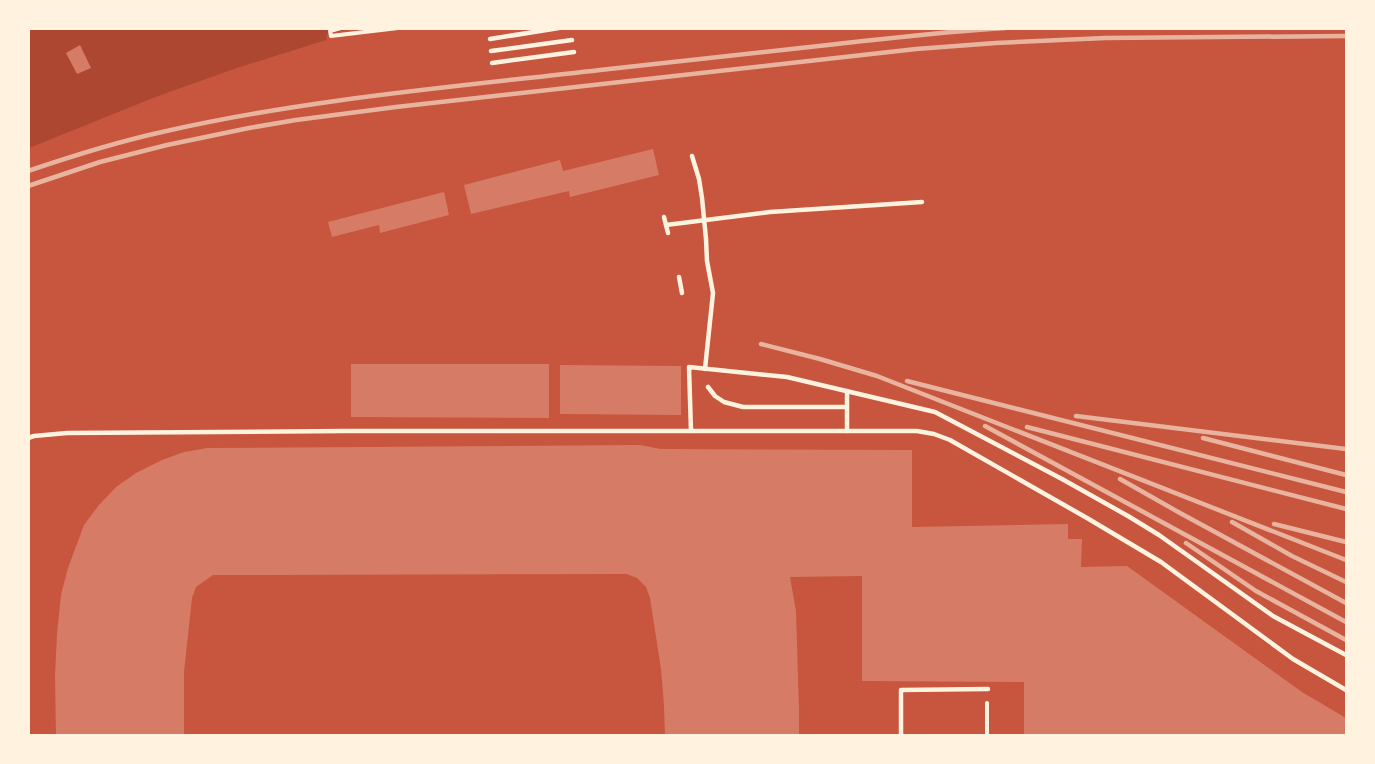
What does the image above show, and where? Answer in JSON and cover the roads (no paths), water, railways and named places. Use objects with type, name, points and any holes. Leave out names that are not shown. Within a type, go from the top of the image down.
[{"type":"lane","points":[[489,39],[560,28]]},
{"type":"lane","points":[[491,51],[572,40]]},
{"type":"lane","points":[[492,63],[574,52]]},
{"type":"lane","points":[[692,156],[699,180],[713,299],[705,369]]},
{"type":"lane","points":[[666,225],[770,212],[922,202]]},
{"type":"lane","points":[[664,217],[668,233]]},
{"type":"lane","points":[[679,277],[682,293]]},
{"type":"lane","points":[[691,431],[689,367],[788,378],[935,412],[1128,516],[1159,535],[1273,616],[1347,655]]},
{"type":"lane","points":[[708,387],[724,402],[743,407],[847,407]]},
{"type":"lane","points":[[847,391],[847,431]]},
{"type":"lane","points":[[28,438],[79,433],[344,431],[917,431],[934,434],[950,440],[1161,562],[1293,659],[1347,690]]},
{"type":"lane","points":[[901,735],[901,690],[988,689]]},
{"type":"railway","points":[[28,171],[128,140],[162,132],[325,102],[748,53],[1006,28]]},
{"type":"railway","points":[[28,186],[100,162],[167,145],[296,120],[396,107],[916,49],[996,43],[1105,38],[1346,36]]},
{"type":"railway","points":[[761,344],[877,376],[1346,560]]},
{"type":"railway","points":[[907,381],[1346,492]]},
{"type":"railway","points":[[1076,416],[1346,449]]},
{"type":"railway","points":[[985,426],[1346,622]]},
{"type":"railway","points":[[1027,427],[1346,509]]},
{"type":"railway","points":[[1203,438],[1346,475]]},
{"type":"railway","points":[[1120,479],[1346,603]]},
{"type":"railway","points":[[1232,522],[1292,556],[1346,582]]},
{"type":"railway","points":[[1274,524],[1346,542]]},
{"type":"railway","points":[[1186,543],[1256,591],[1346,640]]}]
